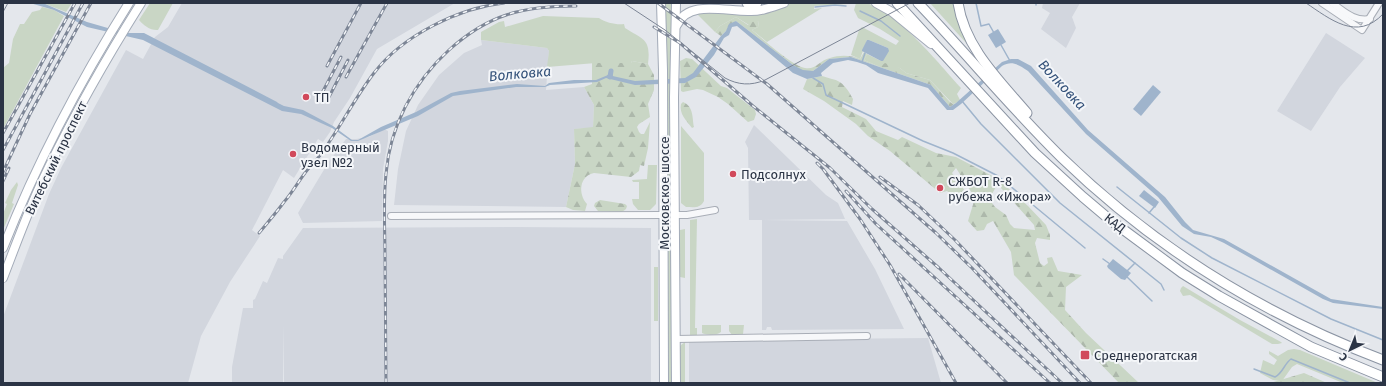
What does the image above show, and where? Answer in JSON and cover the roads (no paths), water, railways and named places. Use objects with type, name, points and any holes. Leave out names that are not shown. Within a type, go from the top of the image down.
[{"type":"highway","points":[[747,3],[757,3]]},
{"type":"highway","name":"КАД","points":[[897,3],[1035,153],[1108,219],[1182,272],[1219,296],[1311,347],[1383,377]]},
{"type":"highway","points":[[918,3],[983,69]]},
{"type":"highway","points":[[958,3],[963,25],[983,69]]},
{"type":"highway","name":"КАД","points":[[983,69],[1028,114],[1033,128],[1064,159],[1113,203],[1153,236],[1232,288],[1315,332],[1383,360]]},
{"type":"main road","name":"Витебский проспект","points":[[3,248],[21,202],[46,149],[79,86],[129,3]]},
{"type":"main road","name":"Витебский проспект","points":[[3,278],[47,171],[117,42],[141,3]]},
{"type":"main road","name":"Московское шоссе","points":[[661,3],[663,70],[664,383]]},
{"type":"main road","name":"Московское шоссе","points":[[676,3],[674,69],[676,383]]},
{"type":"main road","points":[[675,29],[681,15],[685,10],[696,4],[708,3],[746,11],[765,9],[784,3]]},
{"type":"main road","points":[[876,3],[892,12],[912,30],[943,53]]},
{"type":"main road","points":[[664,215],[675,215]]},
{"type":"street","points":[[1322,3],[1362,30],[1379,3]]},
{"type":"street","points":[[1332,3],[1356,19],[1364,20],[1370,18]]},
{"type":"street","points":[[675,215],[687,215],[715,210]]},
{"type":"street","points":[[391,216],[664,215]]},
{"type":"street","points":[[676,339],[867,336]]},
{"type":"water","points":[[30,3],[43,3],[87,22],[125,33],[144,33],[284,106],[303,110],[333,126],[352,140],[358,140],[381,127],[416,112],[451,93],[460,91],[517,84],[545,86],[549,83],[574,80],[596,80],[608,75],[635,81],[685,78],[693,73],[726,31],[729,24],[736,21],[793,65],[803,70],[813,71],[829,59],[851,57],[931,85],[950,107],[1002,62],[1011,59],[1018,59],[1031,66],[1088,130],[1165,197],[1193,230],[1224,239],[1331,299],[1383,307],[1383,309],[1333,303],[1323,299],[1224,243],[1211,237],[1194,234],[1182,226],[1158,197],[1086,134],[1028,71],[1012,63],[1002,66],[953,110],[947,110],[928,88],[878,73],[866,65],[848,60],[833,63],[821,73],[822,76],[807,79],[793,73],[737,26],[732,27],[729,35],[724,38],[714,55],[696,77],[685,83],[635,85],[606,78],[597,82],[550,85],[545,87],[516,87],[453,96],[418,116],[358,141],[351,141],[332,128],[301,114],[282,111],[143,40],[87,27],[54,10]]},
{"type":"water","points":[[998,29],[1006,42],[996,48],[988,35]]},
{"type":"water","points":[[867,40],[888,48],[889,51],[883,61],[862,51]]},
{"type":"water","points":[[1153,85],[1161,92],[1141,116],[1133,109]]},
{"type":"water","points":[[1144,190],[1159,202],[1155,208],[1139,196]]},
{"type":"water","points":[[1113,259],[1131,273],[1125,280],[1121,279],[1108,268],[1107,266]]},
{"type":"waterway","points":[[976,3],[981,26],[989,24],[994,33]]},
{"type":"waterway","points":[[815,7],[835,5],[846,6]]},
{"type":"waterway","points":[[860,11],[881,21],[900,36]]},
{"type":"waterway","points":[[1001,45],[1010,61]]},
{"type":"waterway","points":[[862,62],[865,53]]},
{"type":"waterway","name":"Волковка","points":[[610,77],[611,71]]},
{"type":"waterway","points":[[813,78],[823,84],[826,95],[923,141],[953,153],[998,176],[1085,248]]},
{"type":"waterway","points":[[962,101],[981,124],[1060,203],[1161,284],[1164,290]]},
{"type":"waterway","points":[[1117,187],[1181,238],[1212,258],[1331,319],[1383,340]]},
{"type":"waterway","points":[[1149,213],[1154,207]]},
{"type":"waterway","points":[[1103,259],[1110,264]]},
{"type":"waterway","points":[[1126,272],[1135,263]]},
{"type":"waterway","points":[[1126,276],[1152,301]]},
{"type":"waterway","points":[[1254,369],[1275,377],[1291,359],[1350,383]]},
{"type":"tram line","points":[[3,12],[8,3]]},
{"type":"tram line","points":[[624,3],[665,30],[725,78],[745,84],[765,80],[910,3]]},
{"type":"tram line","points":[[1306,3],[1334,21],[1354,27],[1363,26],[1373,22],[1383,14]]},
{"type":"railway","points":[[3,133],[75,3]]},
{"type":"railway","points":[[3,150],[83,3]]},
{"type":"railway","points":[[3,172],[30,114],[91,3]]},
{"type":"railway","points":[[327,66],[361,3]]},
{"type":"railway","points":[[346,77],[387,3]]},
{"type":"railway","points":[[259,233],[321,154],[353,103],[374,73],[386,60],[400,47],[432,26],[468,11],[504,3]]},
{"type":"railway","points":[[658,3],[767,84],[936,233],[972,268],[1080,383]]},
{"type":"railway","points":[[386,383],[385,184],[388,156],[392,139],[406,106],[414,91],[436,63],[449,50],[478,28],[493,20],[523,10],[557,6],[576,6]]},
{"type":"railway","points":[[654,27],[680,43],[753,106],[830,168],[872,209],[939,268],[1062,383]]},
{"type":"railway","points":[[322,93],[341,57]]},
{"type":"railway","points":[[329,97],[348,60]]},
{"type":"railway","points":[[817,163],[860,219],[890,265],[956,383]]},
{"type":"railway","points":[[3,181],[9,168]]},
{"type":"railway","points":[[880,177],[918,205],[955,240],[1091,383]]},
{"type":"railway","points":[[846,191],[876,224],[1050,383]]},
{"type":"railway","points":[[899,274],[1007,383]]},
{"type":"place","name":"ТП","points":[[306,97]]},
{"type":"place","name":"Водомерный узел №2","points":[[293,154]]},
{"type":"place","name":"Подсолнух","points":[[733,174]]},
{"type":"place","name":"СЖБОТ R-8 рубежа «Ижора»","points":[[940,188]]},
{"type":"place","name":"Среднерогатская","points":[[1085,355]]}]
